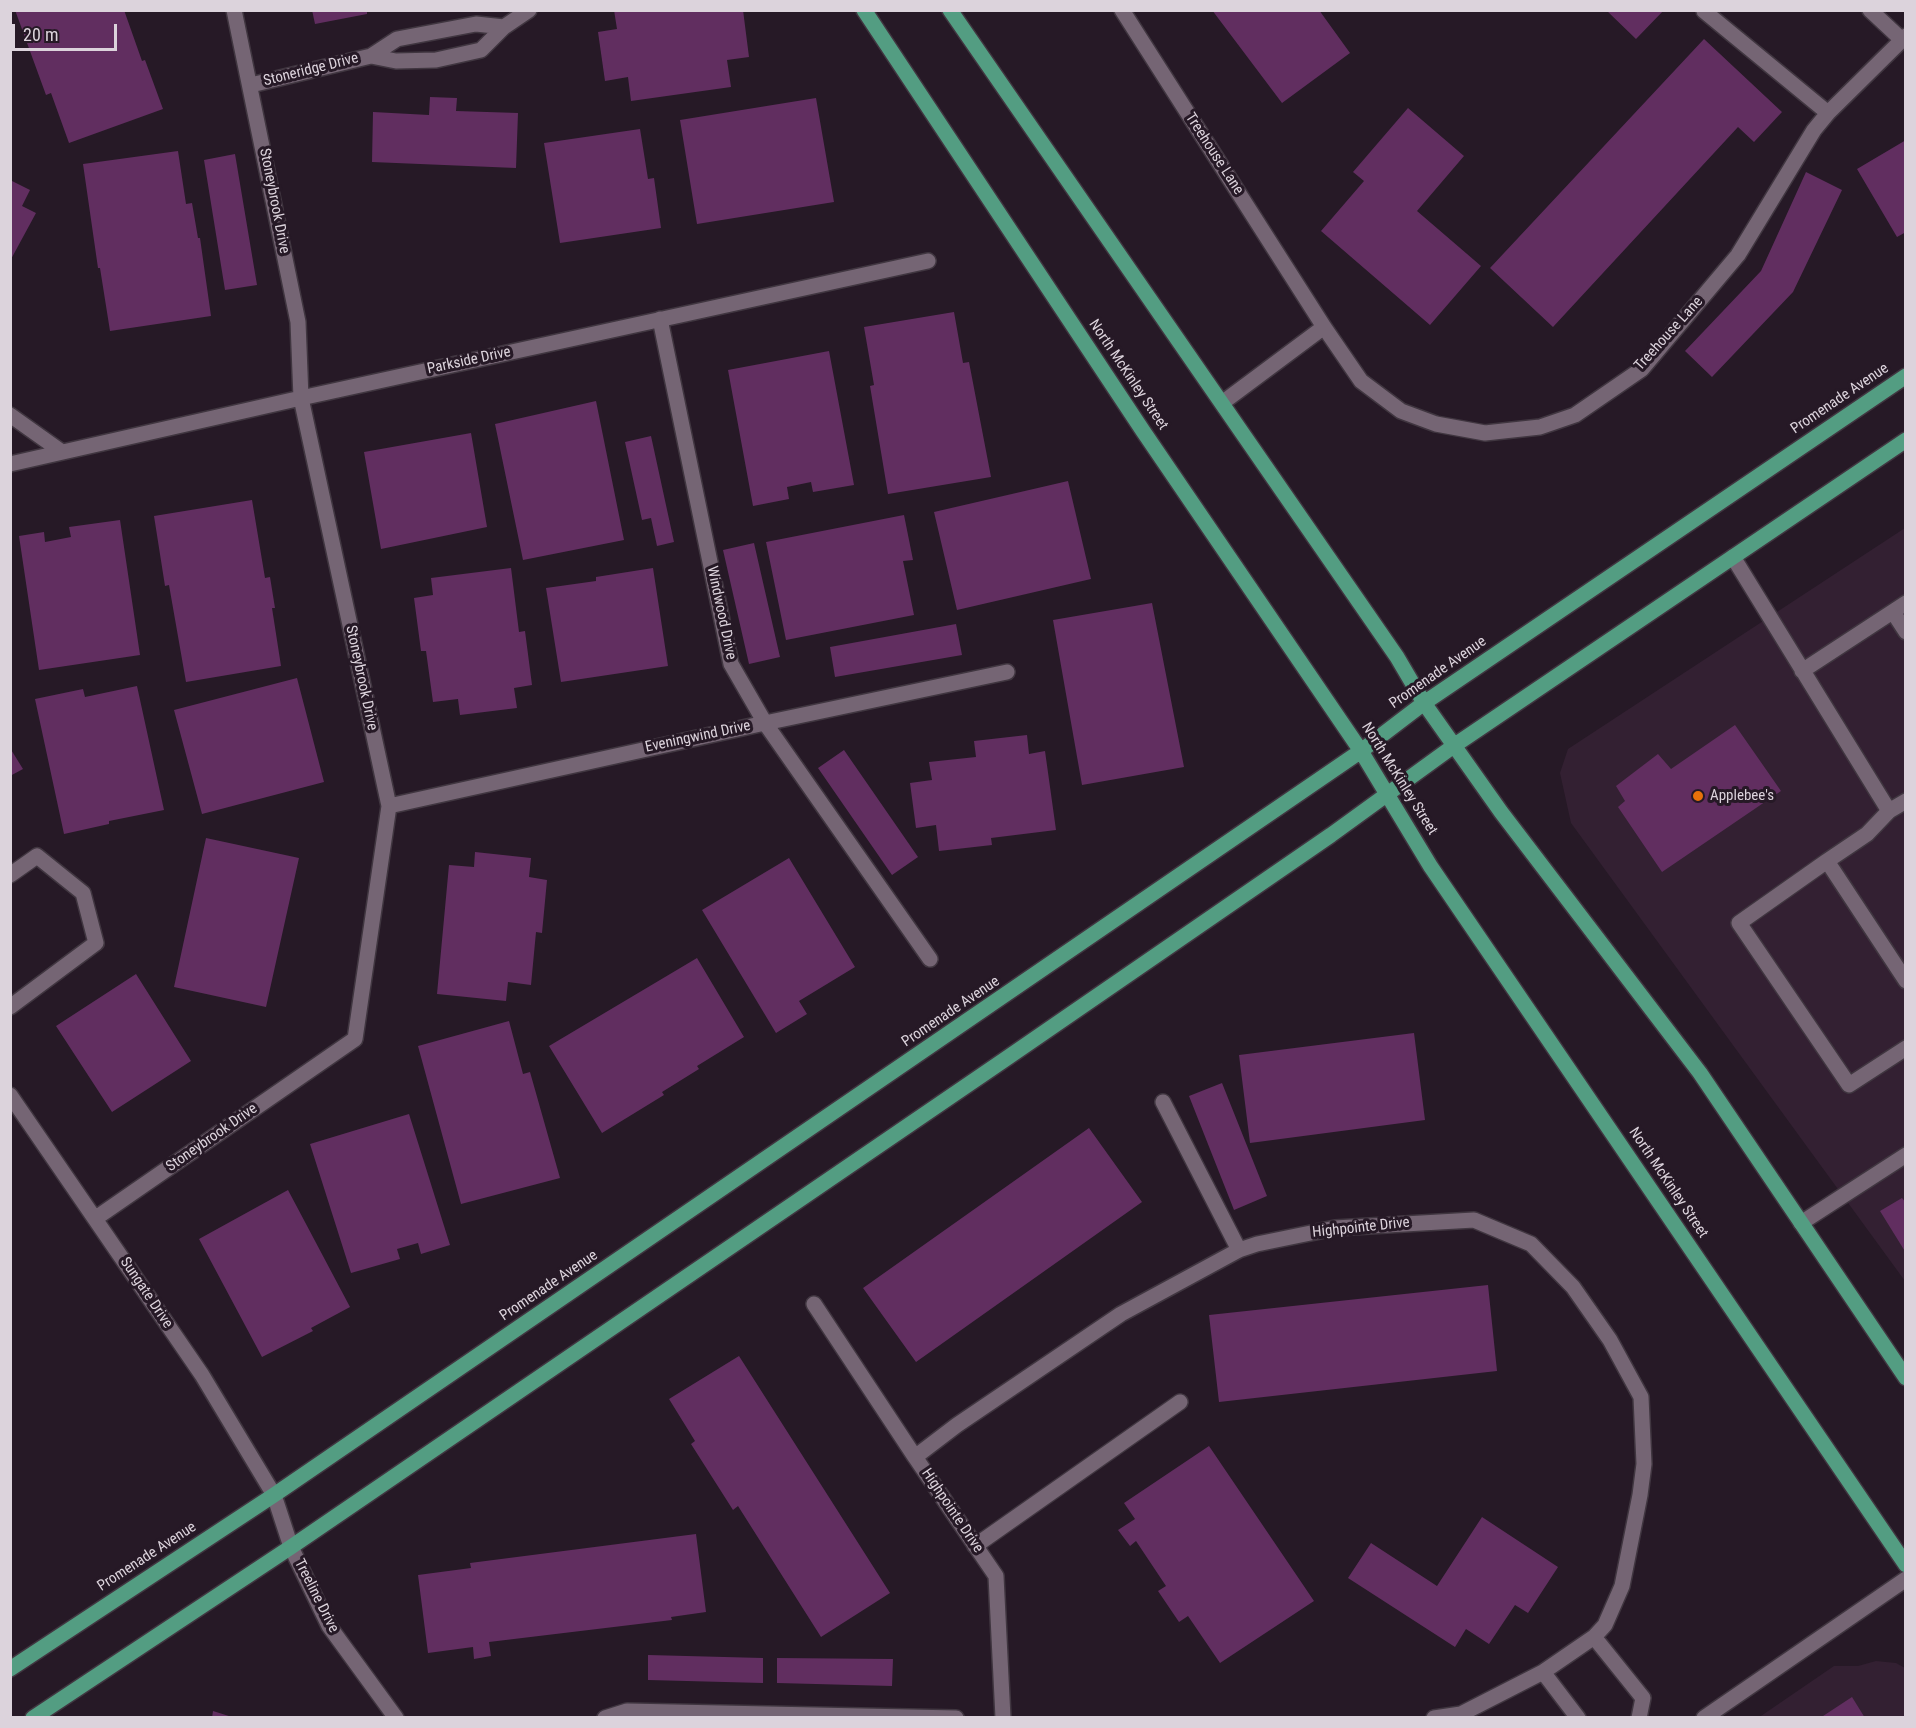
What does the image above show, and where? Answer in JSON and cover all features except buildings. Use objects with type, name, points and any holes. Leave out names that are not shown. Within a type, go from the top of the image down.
[{"type":"main road","name":"North McKinley Street","points":[[864,10],[1137,422],[1362,751],[1431,867],[1905,1565]]},
{"type":"main road","points":[[950,10],[1397,657],[1424,703],[1501,812],[1700,1073],[1905,1378]]},
{"type":"main road","name":"Promenade Avenue","points":[[10,1669],[274,1495],[1362,751],[1424,703],[1905,376]]},
{"type":"main road","points":[[33,1718],[291,1547],[1007,1058],[1388,795],[1455,745],[1905,440]]},
{"type":"street","name":"Stoneybrook Drive","points":[[96,1218],[355,1039],[389,806],[301,398],[298,322],[234,10]]},
{"type":"street","name":"Stoneridge Drive","points":[[371,56],[396,61],[436,60],[481,50],[504,27],[529,10]]},
{"type":"street","name":"Treehouse Lane","points":[[1122,10],[1324,327],[1362,381],[1401,411],[1436,424],[1485,433],[1540,427],[1575,415],[1642,369],[1737,255],[1814,130],[1903,37]]},
{"type":"street","points":[[1869,10],[1903,37]]},
{"type":"street","points":[[1704,11],[1828,113]]},
{"type":"street","name":"Stoneridge Drive","points":[[251,85],[371,56],[397,39],[476,24],[504,27]]},
{"type":"street","name":"Parkside Drive","points":[[10,464],[928,261]]},
{"type":"street","name":"Windwood Drive","points":[[660,319],[731,664],[765,723],[930,958]]},
{"type":"street","points":[[1222,403],[1324,327]]},
{"type":"street","points":[[10,415],[62,452]]},
{"type":"street","points":[[1733,557],[1888,811]]},
{"type":"street","points":[[1802,671],[1899,608],[1905,632]]},
{"type":"street","name":"Eveningwind Drive","points":[[389,806],[1007,672]]},
{"type":"street","points":[[1905,801],[1888,811],[1867,834],[1739,923],[1849,1085],[1905,1048]]},
{"type":"street","points":[[10,875],[37,856],[83,893],[96,943],[10,1006]]},
{"type":"street","points":[[1827,861],[1905,981]]},
{"type":"street","name":"Sungate Drive","points":[[10,1095],[202,1375],[274,1495]]},
{"type":"street","points":[[1163,1102],[1239,1250]]},
{"type":"street","points":[[1801,1223],[1905,1155]]},
{"type":"street","name":"Highpointe Drive","points":[[1004,1718],[996,1576],[915,1457],[957,1425],[1121,1314],[1239,1250],[1257,1244],[1335,1228],[1474,1220],[1532,1244],[1573,1287],[1610,1340],[1641,1397],[1644,1464],[1633,1536],[1622,1586],[1605,1625],[1594,1637],[1543,1672],[1461,1714],[1434,1718]]},
{"type":"street","points":[[814,1304],[915,1457]]},
{"type":"street","points":[[975,1545],[1180,1402]]},
{"type":"street","name":"Treeline Drive","points":[[274,1495],[291,1547],[329,1626],[396,1718]]},
{"type":"street","points":[[1704,1718],[1905,1579]]},
{"type":"street","points":[[1594,1637],[1642,1698],[1639,1718]]},
{"type":"street","points":[[1543,1672],[1578,1718]]},
{"type":"street","points":[[605,1718],[627,1711],[956,1718]]},
{"type":"shaded area","points":[[1905,528],[1905,1281],[1571,823],[1560,773],[1568,749]]},
{"type":"shaded area","points":[[1876,1661],[1896,1663],[1905,1668],[1905,1717],[1758,1718],[1834,1666],[1858,1666]]},
{"type":"place","name":"Applebee's","points":[[1698,796]]}]
